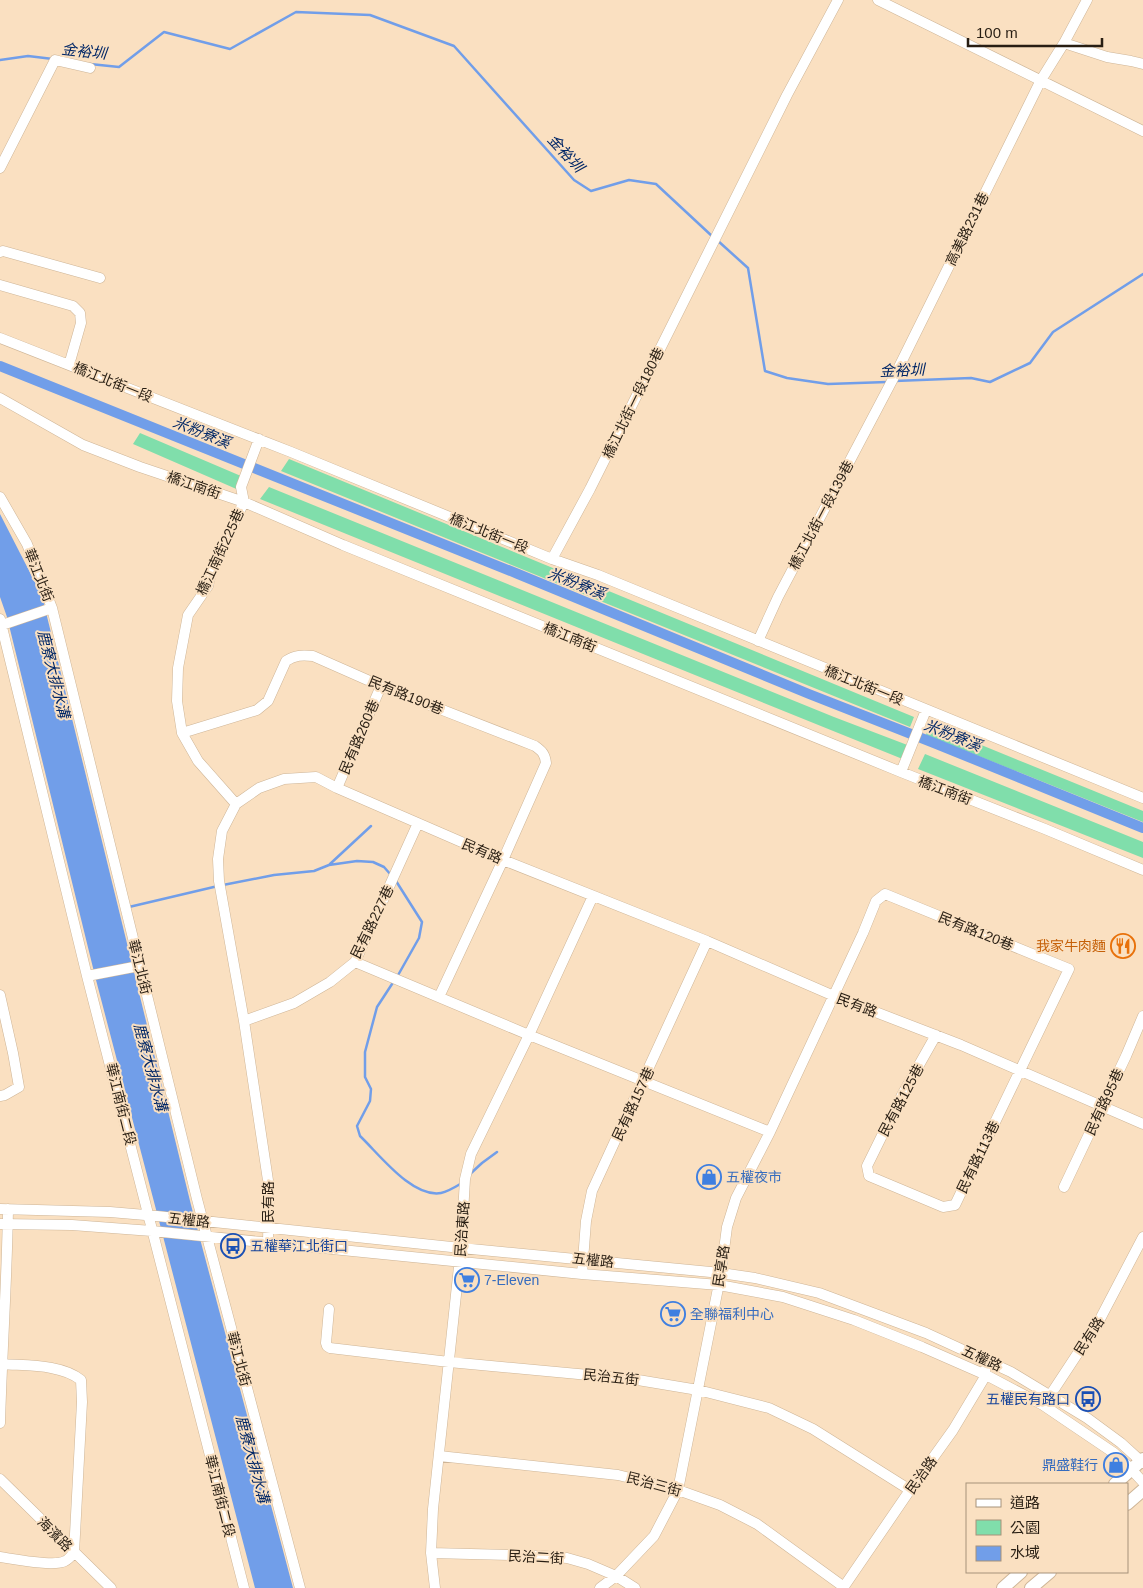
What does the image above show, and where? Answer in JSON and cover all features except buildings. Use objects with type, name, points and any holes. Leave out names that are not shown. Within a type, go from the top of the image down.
[{"type":"main road","points":[[1116,1483],[1139,1463]]},
{"type":"main road","points":[[1128,1503],[1143,1490]]},
{"type":"main road","points":[[1003,1588],[1020,1573]]},
{"type":"main road","points":[[1031,1588],[1049,1573]]},
{"type":"street","name":"橋江北街一段180巷","points":[[552,559],[590,490],[787,95],[838,0]]},
{"type":"street","points":[[878,0],[1143,132]]},
{"type":"street","name":"高美路231巷","points":[[886,391],[1041,80],[1064,44],[1087,0]]},
{"type":"street","points":[[1064,44],[1108,57],[1143,64]]},
{"type":"street","points":[[0,168],[55,60],[90,68]]},
{"type":"street","points":[[0,252],[3,251],[100,278]]},
{"type":"street","points":[[0,285],[73,306],[80,313],[81,323],[69,365]]},
{"type":"street","name":"橋江北街一段","points":[[0,338],[259,439],[552,559],[598,575],[1143,798]]},
{"type":"street","name":"橋江北街一段139巷","points":[[758,641],[778,597],[886,391]]},
{"type":"street","name":"橋江南街","points":[[0,398],[83,445],[140,467],[244,502],[343,545],[901,772],[1045,828],[1143,870]]},
{"type":"street","name":"橋江南街225巷","points":[[182,733],[177,702],[178,668],[188,615],[208,586],[212,569],[244,502],[241,487],[259,439]]},
{"type":"street","name":"華江北街","points":[[0,497],[27,544],[49,609],[204,1236],[300,1588]]},
{"type":"street","points":[[3,622],[49,609]]},
{"type":"street","name":"華江南街二段","points":[[3,622],[90,976],[153,1216],[244,1588]]},
{"type":"street","name":"民有路190巷","points":[[182,733],[258,710],[268,701],[286,661],[301,654],[312,656],[381,686],[535,746],[546,755],[546,763],[503,860]]},
{"type":"street","name":"民有路260巷","points":[[337,788],[381,686]]},
{"type":"street","points":[[901,772],[926,710]]},
{"type":"street","points":[[182,733],[198,761],[236,804]]},
{"type":"street","name":"民有路","points":[[268,1243],[270,1187],[244,1021],[219,881],[218,859],[222,831],[236,804],[259,788],[284,778],[316,777],[337,788],[503,860],[707,941],[834,996],[961,1045],[1143,1124]]},
{"type":"street","name":"民有路227巷","points":[[244,1021],[294,1003],[330,982],[355,962],[418,823]]},
{"type":"street","points":[[439,997],[503,860]]},
{"type":"street","name":"民有路120巷","points":[[834,996],[876,901],[885,894],[1069,969],[1020,1072]]},
{"type":"street","name":"民治東路","points":[[435,1588],[431,1553],[433,1509],[462,1248],[465,1179],[471,1154],[529,1035],[593,896]]},
{"type":"street","name":"民有路157巷","points":[[582,1274],[586,1221],[592,1191],[707,941]]},
{"type":"street","points":[[355,962],[529,1035],[770,1132]]},
{"type":"street","points":[[90,976],[137,966]]},
{"type":"street","points":[[0,995],[19,1087],[5,1096],[0,1096]]},
{"type":"street","name":"民享路","points":[[600,1588],[616,1576],[654,1536],[678,1490],[719,1285],[727,1227],[736,1198],[770,1132],[834,996]]},
{"type":"street","name":"民有路95巷","points":[[1064,1187],[1143,1016]]},
{"type":"street","name":"民有路125巷","points":[[867,1166],[902,1095],[936,1036]]},
{"type":"street","name":"民有路113巷","points":[[867,1166],[869,1176],[943,1207],[955,1205],[1020,1072]]},
{"type":"street","points":[[0,1423],[6,1306],[4,1209]]},
{"type":"street","name":"五權路","points":[[4,1209],[110,1212],[462,1248],[583,1258],[755,1278],[820,1293],[926,1333],[983,1358],[1051,1395],[1087,1418],[1121,1443],[1139,1463]]},
{"type":"street","name":"五權路","points":[[4,1224],[72,1226],[204,1236],[582,1274],[719,1285],[783,1298],[854,1320],[986,1375],[1043,1405],[1114,1453],[1139,1463]]},
{"type":"street","name":"民有路","points":[[1043,1405],[1099,1321],[1143,1238]]},
{"type":"street","name":"民治五街","points":[[329,1309],[326,1342],[330,1348],[449,1362],[632,1379],[698,1390],[769,1408],[813,1428],[910,1490]]},
{"type":"street","points":[[983,1358],[986,1375]]},
{"type":"street","points":[[0,1557],[40,1563],[56,1563],[64,1562],[74,1553],[82,1402],[81,1380],[72,1373],[60,1369],[2,1364]]},
{"type":"street","name":"民治路","points":[[844,1587],[910,1490],[954,1430],[986,1375]]},
{"type":"street","name":"民治三街","points":[[439,1456],[618,1475],[678,1490],[720,1505],[757,1524],[844,1587]]},
{"type":"street","points":[[1139,1463],[1143,1482]]},
{"type":"street","name":"海濱路","points":[[0,1479],[111,1588]]},
{"type":"street","name":"民治二街","points":[[431,1553],[567,1558],[588,1564],[616,1576],[635,1588]]},
{"type":"green space","points":[[140,433],[248,479],[241,491],[133,444]]},
{"type":"green space","points":[[289,459],[914,717],[910,727],[281,471]]},
{"type":"green space","points":[[269,487],[834,717],[910,746],[905,760],[260,499]]},
{"type":"green space","points":[[930,724],[1143,811],[1143,822],[926,735]]},
{"type":"green space","points":[[925,754],[1143,842],[1143,858],[918,769]]},
{"type":"water","name":"鹿寮大排水溝","points":[[0,514],[42,596],[191,1205],[293,1588],[255,1588],[96,980],[7,617],[0,597]]},
{"type":"waterway","name":"金裕圳","points":[[90,64],[119,67],[164,32],[230,49],[296,12],[370,15],[454,46],[574,180],[591,191],[629,180],[656,184],[713,237]]},
{"type":"waterway","name":"金裕圳","points":[[0,60],[28,56],[53,59]]},
{"type":"waterway","name":"金裕圳","points":[[717,240],[748,268],[765,371],[787,378],[828,384],[887,382]]},
{"type":"waterway","name":"金裕圳","points":[[895,381],[971,378],[990,382],[1030,363],[1053,332],[1143,274]]},
{"type":"waterway","name":"米粉寮溪","points":[[0,366],[1143,828]]},
{"type":"waterway","points":[[330,864],[371,826]]},
{"type":"waterway","points":[[223,885],[274,875],[314,871],[329,865],[357,861],[373,862],[384,867],[391,875]]},
{"type":"waterway","points":[[396,881],[422,922],[419,938],[397,977]]},
{"type":"waterway","points":[[129,907],[218,886]]},
{"type":"waterway","points":[[394,981],[377,1007],[365,1052],[365,1077],[371,1089],[370,1101],[357,1126],[360,1136],[397,1173],[419,1189],[430,1193],[441,1193],[462,1183]]},
{"type":"waterway","points":[[469,1175],[497,1152]]},
{"type":"place","name":"我家牛肉麵","points":[[1123,946]]},
{"type":"place","name":"五權夜市","points":[[709,1177]]},
{"type":"place","name":"五權華江北街口","points":[[233,1246]]},
{"type":"place","name":"7-Eleven","points":[[467,1280]]},
{"type":"place","name":"全聯福利中心","points":[[673,1314]]},
{"type":"place","name":"五權民有路口","points":[[1088,1399]]},
{"type":"place","name":"鼎盛鞋行","points":[[1116,1465]]}]
